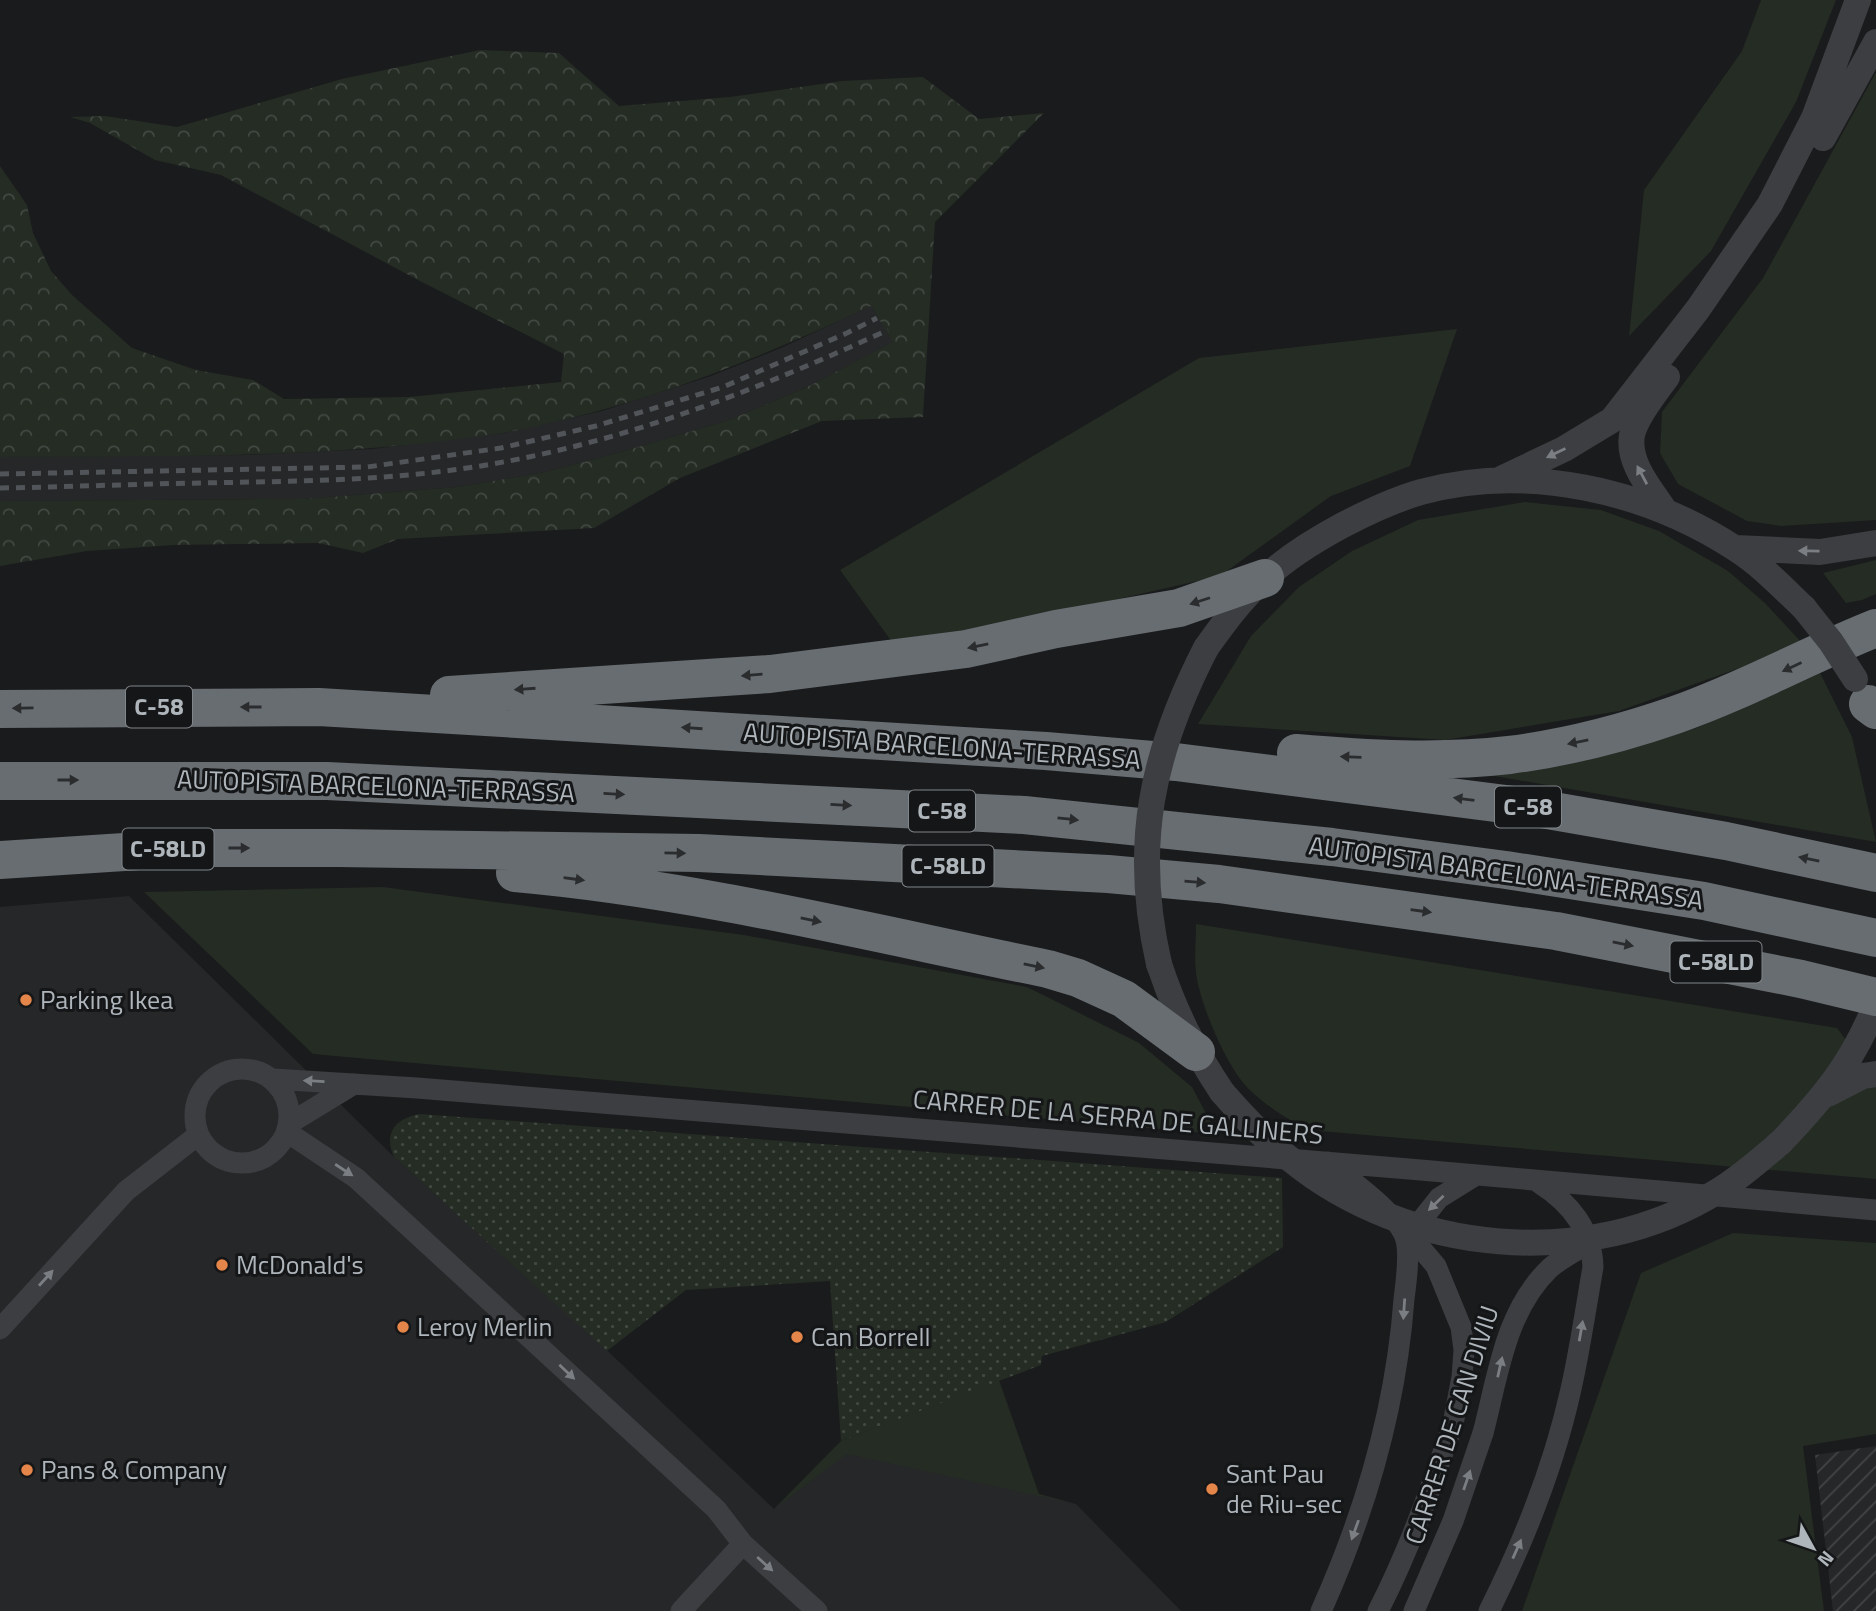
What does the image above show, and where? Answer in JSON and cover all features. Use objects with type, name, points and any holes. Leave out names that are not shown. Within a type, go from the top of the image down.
[{"type":"highway","points":[[319,707],[498,690],[769,674],[966,649],[1056,629],[1180,608],[1265,578]]},
{"type":"highway","points":[[1176,762],[1258,749],[1345,757],[1450,759],[1510,755],[1586,741],[1675,715],[1876,628]]},
{"type":"highway","name":"AUTOPISTA BARCELONA-TERRASSA","points":[[0,709],[319,707],[963,746],[1176,762],[1536,808],[1726,841],[1876,873]]},
{"type":"highway","name":"AUTOPISTA BARCELONA-TERRASSA","points":[[0,781],[327,780],[1024,815],[1332,847],[1506,870],[1704,901],[1876,938]]},
{"type":"highway","name":"C-58LD","points":[[0,860],[186,848],[337,848],[699,853],[1108,874],[1219,884],[1556,932],[1801,979],[1876,997]]},
{"type":"highway","points":[[337,848],[415,864],[561,877],[744,905],[1048,969],[1078,978],[1124,999],[1196,1052]]},
{"type":"street","points":[[1665,511],[1641,474],[1622,427],[1646,379],[1770,204],[1814,118],[1858,0]]},
{"type":"street","points":[[1823,138],[1874,0]]},
{"type":"street","points":[[1498,481],[1564,449],[1622,427],[1652,397],[1726,296],[1780,216],[1876,42]]},
{"type":"street","points":[[1869,705],[1831,642],[1804,608],[1769,574],[1735,548],[1665,511],[1580,486],[1537,481],[1498,481],[1421,492],[1373,509],[1313,541],[1265,578],[1234,609],[1206,648],[1184,689],[1157,768],[1147,831],[1146,888],[1159,964],[1174,1009],[1196,1052],[1222,1092],[1254,1128],[1291,1161],[1402,1230],[1513,1242],[1576,1240],[1647,1223],[1716,1193],[1743,1175],[1781,1142],[1824,1097],[1857,1046],[1876,1004]]},
{"type":"street","points":[[1735,548],[1820,552],[1876,543]]},
{"type":"street","points":[[242,1068],[259,1071],[273,1079],[283,1091],[289,1106],[288,1128],[279,1147],[266,1158],[241,1164],[221,1159],[207,1149],[198,1135],[194,1118],[196,1102],[206,1084],[219,1074],[242,1068]]},
{"type":"street","points":[[1824,1097],[1863,1076],[1876,1074]]},
{"type":"street","name":"CARRER DE LA SERRA DE GALLINERS","points":[[273,1079],[1328,1162],[1876,1210]]},
{"type":"street","points":[[288,1128],[354,1084]]},
{"type":"street","points":[[288,1128],[363,1184],[716,1509],[743,1544],[817,1611]]},
{"type":"street","points":[[0,1329],[126,1191],[198,1135]]},
{"type":"street","name":"CARRER DE CAN DIVIU","points":[[1328,1162],[1397,1221],[1402,1230],[1436,1266],[1461,1327],[1464,1349],[1453,1424],[1409,1542],[1378,1611]]},
{"type":"street","points":[[1402,1230],[1418,1223],[1439,1198],[1476,1175]]},
{"type":"street","points":[[1489,1611],[1530,1520],[1553,1456],[1571,1390],[1593,1267],[1592,1247],[1580,1222],[1560,1196],[1534,1180]]},
{"type":"street","points":[[1593,1267],[1604,1247],[1624,1225],[1673,1192]]},
{"type":"street","points":[[1321,1611],[1362,1510],[1387,1422],[1403,1327],[1402,1230]]},
{"type":"street","name":"CARRER DE CAN DIVIU","points":[[1414,1611],[1453,1521],[1483,1433],[1507,1339],[1520,1306],[1551,1268],[1566,1256],[1605,1235]]},
{"type":"street","points":[[681,1611],[743,1544]]},
{"type":"shaded area","points":[[871,306],[894,342],[807,387],[729,420],[545,472],[458,487],[303,499],[0,501],[0,457],[249,455],[372,449],[504,433],[602,411],[711,376],[781,348]]},
{"type":"shaded area","points":[[129,896],[394,1157],[594,1338],[774,1509],[835,1447],[1039,1494],[1076,1504],[1181,1611],[0,1611],[0,907]]},
{"type":"shaded area","points":[[1876,1446],[1876,1611],[1833,1611],[1815,1455]]},
{"type":"green space","points":[[1761,0],[1836,0],[1796,102],[1711,251],[1629,336],[1644,190],[1742,51]]},
{"type":"green space","points":[[480,50],[559,53],[619,106],[730,97],[842,81],[923,77],[979,119],[1044,113],[935,222],[923,417],[822,421],[680,478],[594,528],[398,539],[363,553],[318,543],[174,545],[87,551],[0,566],[0,501],[303,499],[458,487],[545,472],[729,420],[807,387],[893,342],[871,306],[756,357],[640,399],[523,429],[440,441],[315,452],[0,457],[0,166],[27,205],[33,233],[51,271],[72,295],[132,348],[196,370],[253,380],[284,399],[409,397],[561,382],[564,354],[221,175],[155,160],[90,123],[70,117],[105,116],[177,127],[342,79]]},
{"type":"green space","points":[[1876,72],[1876,520],[1781,526],[1747,521],[1678,484],[1660,453],[1662,412],[1763,278]]},
{"type":"green space","points":[[1457,329],[1410,466],[1331,496],[1220,576],[897,649],[840,570],[1199,358]]},
{"type":"green space","points":[[1525,502],[1601,510],[1659,531],[1728,571],[1765,603],[1804,645],[1619,711],[1445,740],[1198,724],[1251,636],[1299,587],[1352,551],[1418,520]]},
{"type":"green space","points":[[1876,560],[1876,594],[1862,600],[1846,603],[1823,573]]},
{"type":"green space","points":[[1820,673],[1852,737],[1876,842],[1483,774],[1694,729]]},
{"type":"green space","points":[[383,887],[744,935],[1027,987],[1139,1043],[1192,1087],[1217,1134],[313,1054],[144,892]]},
{"type":"green space","points":[[1196,924],[1837,1028],[1876,1080],[1876,1179],[1308,1130],[1259,1098],[1246,1086],[1230,1063],[1198,986],[1195,961]]},
{"type":"green space","points":[[420,1114],[1282,1178],[1283,1247],[1166,1322],[1042,1356],[1041,1365],[841,1441],[830,1281],[686,1290],[607,1351],[394,1157],[390,1141],[394,1128],[404,1119]]},
{"type":"green space","points":[[1733,1233],[1876,1243],[1876,1434],[1803,1446],[1824,1611],[1522,1611],[1641,1273]]},
{"type":"green space","points":[[999,1380],[1039,1494],[1076,1504],[847,1454],[774,1509],[841,1441]]},
{"type":"railway","points":[[0,474],[367,467],[501,448],[596,426],[723,387],[877,318]]},
{"type":"railway","points":[[0,488],[347,479],[420,474],[492,464],[595,441],[694,410],[744,392],[888,330]]},
{"type":"place","name":"Parking Ikea","points":[[26,1000]]},
{"type":"place","name":"McDonald's","points":[[222,1265]]},
{"type":"place","name":"Leroy Merlin","points":[[403,1327]]},
{"type":"place","name":"Can Borrell","points":[[797,1337]]},
{"type":"place","name":"Pans & Company","points":[[27,1470]]},
{"type":"place","name":"Sant Pau de Riu-sec","points":[[1212,1489]]}]
